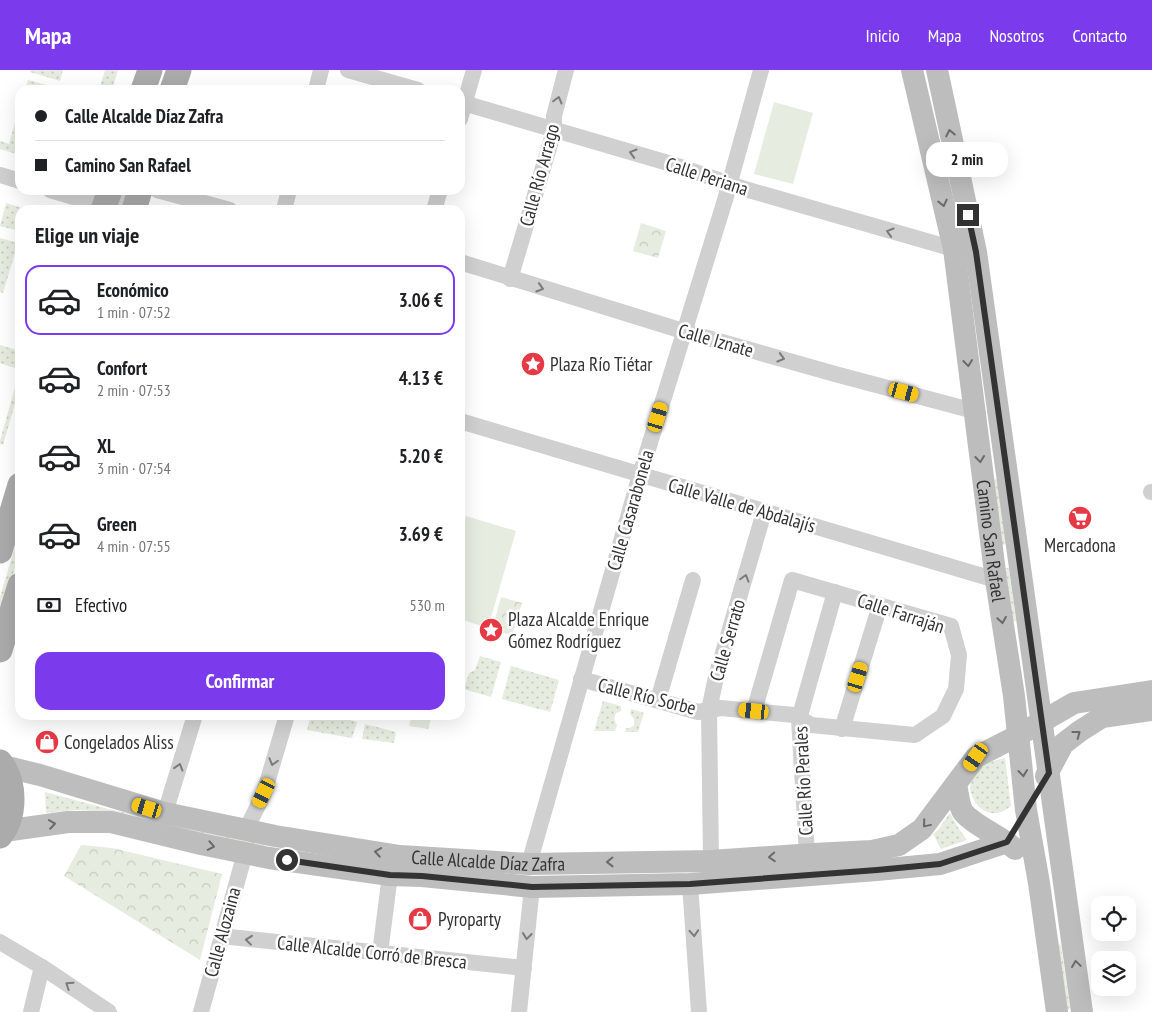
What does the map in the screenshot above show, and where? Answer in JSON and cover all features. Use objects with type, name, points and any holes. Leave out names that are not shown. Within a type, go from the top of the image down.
[{"type":"main road","points":[[145,85],[150,70]]},
{"type":"main road","points":[[174,85],[179,70]]},
{"type":"main road","name":"Camino San Rafael","points":[[912,70],[954,249],[996,580],[1014,696],[1026,810],[1057,1012]]},
{"type":"main road","name":"Camino San Rafael","points":[[937,70],[976,252],[1082,1012]]},
{"type":"main road","points":[[0,551],[15,502]]},
{"type":"main road","points":[[0,650],[15,601]]},
{"type":"main road","name":"Calle Alcalde Díaz Zafra","points":[[2,764],[165,813],[275,836],[400,856],[529,864],[711,861],[872,852],[899,845],[922,829],[976,757],[1041,723],[1074,703],[1152,691]]},
{"type":"main road","points":[[1007,842],[1049,773],[1063,744],[1102,717],[1152,710]]},
{"type":"main road","points":[[2,764],[10,782],[12,798],[10,816],[2,834]]},
{"type":"main road","points":[[956,785],[963,812],[1007,842],[1036,870]]},
{"type":"main road","name":"Calle Alcalde Díaz Zafra","points":[[2,834],[68,822],[111,822],[245,853],[390,875],[422,876],[532,887],[690,884],[877,870],[940,864],[1007,842]]},
{"type":"street","points":[[317,85],[321,70]]},
{"type":"street","points":[[348,70],[400,85]]},
{"type":"street","points":[[465,95],[474,70]]},
{"type":"street","name":"Calle Río Arrago","points":[[510,279],[554,131],[554,116],[566,70]]},
{"type":"street","name":"Calle Casarabonela","points":[[529,864],[640,475],[729,183],[761,70]]},
{"type":"street","name":"Calle Periana","points":[[465,104],[666,163],[849,220],[954,249]]},
{"type":"street","points":[[0,175],[15,180]]},
{"type":"street","points":[[73,195],[106,202],[122,195]]},
{"type":"street","points":[[175,195],[212,205]]},
{"type":"street","name":"Calle Iznate","points":[[465,264],[683,331],[974,411]]},
{"type":"street","name":"Calle Valle de Abdalajís","points":[[465,422],[996,580]]},
{"type":"street","name":"Calle Serrato","points":[[711,861],[709,710],[716,676],[764,512]]},
{"type":"street","points":[[658,700],[692,580]]},
{"type":"street","name":"Calle Farraján","points":[[754,711],[792,580],[951,626],[959,655],[956,689]]},
{"type":"street","name":"Calle Río Perales","points":[[807,855],[799,718],[835,592]]},
{"type":"street","points":[[842,729],[880,605]]},
{"type":"street","name":"Calle Río Sorbe","points":[[581,679],[698,712],[721,708],[794,715],[811,725],[916,735],[943,716],[956,689]]},
{"type":"street","points":[[165,813],[193,720]]},
{"type":"street","points":[[246,830],[264,793],[286,720]]},
{"type":"street","name":"Calle Alozaina","points":[[201,1012],[245,853]]},
{"type":"street","points":[[380,953],[390,875]]},
{"type":"street","points":[[690,884],[700,1012]]},
{"type":"street","points":[[520,1012],[532,887]]},
{"type":"street","name":"Calle Alcalde Corró de Bresca","points":[[221,936],[524,968]]},
{"type":"street","points":[[0,942],[42,967],[109,1012]]},
{"type":"street","points":[[31,1012],[42,967]]},
{"type":"green space","points":[[31,70],[63,70],[60,81],[30,72]]},
{"type":"green space","points":[[105,70],[118,70],[114,85],[100,85]]},
{"type":"green space","points":[[28,80],[46,85],[26,85]]},
{"type":"green space","points":[[774,102],[813,113],[793,184],[754,174]]},
{"type":"green space","points":[[15,123],[15,154],[0,149],[0,141],[9,144]]},
{"type":"green space","points":[[6,203],[15,206],[15,230],[0,226]]},
{"type":"green space","points":[[641,223],[666,231],[658,258],[633,251]]},
{"type":"green space","points":[[0,238],[15,242],[15,253],[3,293],[0,292]]},
{"type":"green space","points":[[0,345],[15,350],[15,368],[0,363]]},
{"type":"green space","points":[[15,388],[15,403],[3,445],[0,444]]},
{"type":"green space","points":[[997,479],[1006,544],[1002,545],[993,480]]},
{"type":"green space","points":[[466,516],[516,531],[488,628],[465,621]]},
{"type":"green space","points":[[15,547],[15,568],[0,618],[0,597]]},
{"type":"green space","points":[[1005,568],[1009,568],[1016,621],[1012,622]]},
{"type":"green space","points":[[501,597],[522,603],[512,635],[492,630]]},
{"type":"green space","points":[[480,656],[501,662],[491,697],[465,689],[469,673],[475,670]]},
{"type":"green space","points":[[511,666],[559,680],[550,712],[502,699]]},
{"type":"green space","points":[[603,701],[621,706],[621,711],[616,713],[615,716],[617,725],[615,731],[594,731]]},
{"type":"green space","points":[[631,709],[644,713],[638,732],[625,732],[626,728],[634,725],[634,719],[630,714]]},
{"type":"green space","points":[[310,720],[350,720],[357,722],[352,738],[307,730]]},
{"type":"green space","points":[[411,720],[431,720],[428,729],[409,726]]},
{"type":"green space","points":[[365,724],[396,732],[394,743],[362,739]]},
{"type":"green space","points":[[1005,758],[1011,806],[1001,812],[991,813],[983,810],[976,803],[970,785],[973,776],[979,768]]},
{"type":"green space","points":[[45,792],[108,809],[265,843],[264,847],[107,812],[76,810],[46,813]]},
{"type":"green space","points":[[950,813],[967,840],[941,849],[933,834]]},
{"type":"green space","points":[[81,845],[112,848],[222,874],[200,960],[64,876]]},
{"type":"green space","points":[[1059,944],[1061,945],[1070,1008],[1068,1010],[1058,946]]},
{"type":"place","name":"Plaza Río Tiétar","points":[[533,364]]},
{"type":"place","name":"Mercadona","points":[[1080,518]]},
{"type":"place","name":"Plaza Alcalde Enrique Gómez Rodríguez","points":[[491,630]]},
{"type":"place","name":"Congelados Aliss","points":[[47,742]]},
{"type":"place","name":"Pyroparty","points":[[420,919]]},
{"type":"route","points":[[287,860],[390,875],[422,876],[532,887],[690,884],[940,864],[1007,842],[1049,773],[976,252],[968,215]]}]
